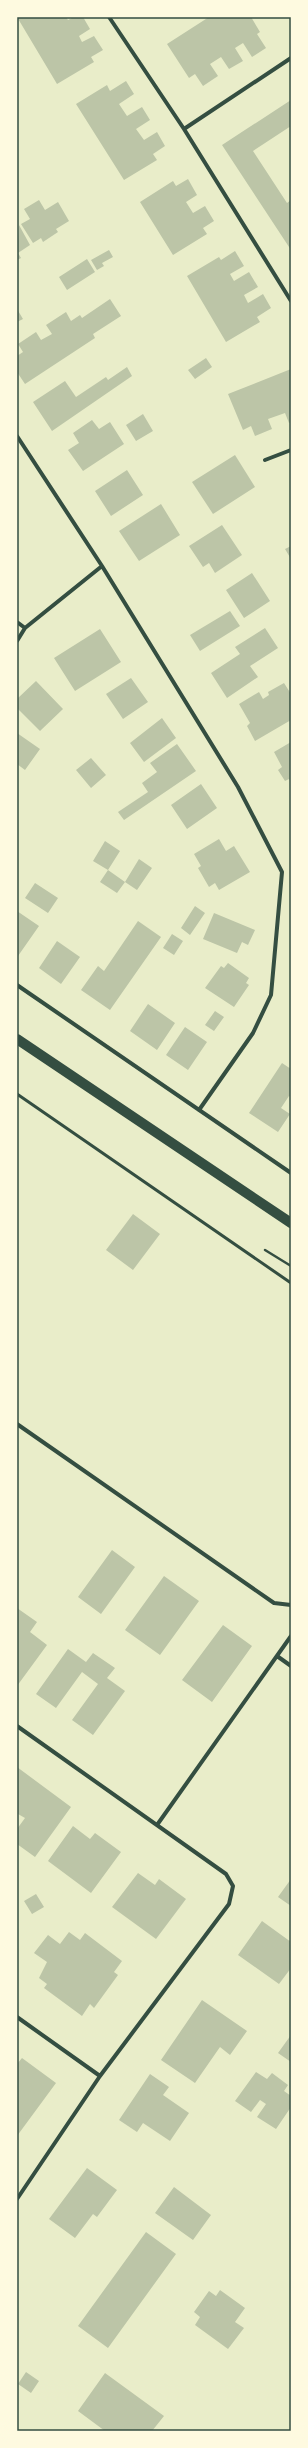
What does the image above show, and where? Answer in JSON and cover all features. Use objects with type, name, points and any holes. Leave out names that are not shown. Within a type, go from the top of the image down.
[{"type":"main road","points":[[17,1039],[291,1223]]},
{"type":"street","points":[[109,17],[184,129],[291,301]]},
{"type":"street","points":[[184,129],[291,58]]},
{"type":"street","points":[[17,436],[102,566],[238,787],[282,872],[272,995],[253,1033],[199,1110]]},
{"type":"street","points":[[265,460],[291,450]]},
{"type":"street","points":[[17,641],[25,628],[102,566]]},
{"type":"street","points":[[17,622],[25,628]]},
{"type":"street","points":[[17,985],[291,1173]]},
{"type":"street","points":[[17,1424],[274,1603],[291,1605]]},
{"type":"street","points":[[157,1825],[291,1636]]},
{"type":"street","points":[[277,1656],[291,1666]]},
{"type":"street","points":[[17,1726],[226,1874],[233,1886],[229,1904],[100,2076],[17,2199]]},
{"type":"street","points":[[17,2017],[100,2076]]},
{"type":"lane","points":[[17,1094],[291,1282]]},
{"type":"path","points":[[265,1250],[291,1266]]},
{"type":"building","points":[[17,17],[66,17],[68,20],[74,17],[83,17],[90,29],[79,36],[82,42],[94,36],[103,50],[91,57],[94,62],[57,84]]},
{"type":"building","points":[[209,17],[251,17],[260,32],[257,34],[266,48],[252,57],[243,43],[235,48],[243,61],[229,69],[221,57],[210,64],[218,76],[203,86],[195,74],[189,78],[167,44]]},
{"type":"building","points":[[126,81],[134,94],[119,104],[127,116],[142,107],[150,120],[136,129],[144,140],[157,132],[165,146],[153,154],[157,160],[124,180],[76,104],[107,85],[110,91]]},
{"type":"building","points":[[291,100],[291,126],[253,151],[287,203],[291,200],[291,250],[222,145]]},
{"type":"building","points":[[188,179],[197,195],[186,202],[193,213],[205,206],[214,221],[203,228],[207,234],[173,255],[140,202],[173,181],[176,186]]},
{"type":"building","points":[[39,200],[45,210],[58,202],[69,221],[56,229],[58,232],[43,242],[41,238],[33,243],[21,224],[30,219],[24,209]]},
{"type":"building","points":[[19,225],[30,245],[18,253],[21,258],[17,260]]},
{"type":"building","points":[[109,250],[113,257],[102,263],[104,266],[97,270],[91,260]]},
{"type":"building","points":[[235,251],[244,266],[230,274],[234,281],[249,272],[258,287],[244,295],[248,303],[263,294],[271,308],[257,317],[260,322],[226,342],[187,276],[219,257],[221,260]]},
{"type":"building","points":[[87,259],[95,272],[67,290],[59,277]]},
{"type":"building","points":[[110,299],[121,316],[93,334],[95,338],[25,384],[17,372],[17,356],[23,352],[18,344],[36,332],[41,340],[52,334],[46,325],[66,312],[71,321],[80,315],[82,318]]},
{"type":"building","points":[[17,309],[23,319],[17,322]]},
{"type":"building","points":[[206,358],[212,367],[195,379],[188,370]]},
{"type":"building","points":[[127,367],[132,376],[52,431],[33,402],[65,381],[76,397],[106,377],[108,380]]},
{"type":"building","points":[[291,369],[291,422],[289,423],[285,413],[268,419],[272,429],[255,436],[251,426],[243,430],[228,394]]},
{"type":"building","points":[[143,414],[153,431],[136,441],[126,425]]},
{"type":"building","points":[[92,420],[99,429],[110,422],[124,444],[83,471],[68,450],[79,443],[73,433]]},
{"type":"building","points":[[235,455],[255,487],[213,514],[192,482]]},
{"type":"building","points":[[127,470],[143,495],[111,516],[95,491]]},
{"type":"building","points":[[161,504],[180,535],[139,561],[119,531]]},
{"type":"building","points":[[222,525],[242,555],[215,573],[209,563],[203,567],[189,546]]},
{"type":"building","points":[[291,546],[291,559],[285,549]]},
{"type":"building","points":[[252,573],[270,601],[244,618],[226,590]]},
{"type":"building","points":[[230,611],[240,626],[200,651],[190,635]]},
{"type":"building","points":[[265,628],[278,648],[250,666],[258,677],[227,698],[211,673],[240,654],[235,647]]},
{"type":"building","points":[[100,629],[121,662],[75,691],[54,658]]},
{"type":"building","points":[[131,678],[148,702],[123,719],[106,694]]},
{"type":"building","points":[[36,681],[63,709],[40,731],[17,708],[17,699]]},
{"type":"building","points":[[284,683],[291,694],[291,720],[255,741],[247,726],[250,723],[239,704],[259,692],[263,699],[269,695],[268,692]]},
{"type":"building","points":[[162,718],[176,738],[144,762],[130,743]]},
{"type":"building","points":[[17,733],[40,749],[25,770],[17,764]]},
{"type":"building","points":[[291,742],[291,782],[289,779],[285,781],[278,770],[282,767],[274,752]]},
{"type":"building","points":[[177,744],[196,771],[124,820],[118,812],[148,792],[142,783],[157,772],[150,763]]},
{"type":"building","points":[[91,758],[106,775],[91,788],[76,770]]},
{"type":"building","points":[[201,784],[217,808],[187,829],[171,805]]},
{"type":"building","points":[[219,839],[226,851],[234,846],[250,872],[219,890],[215,883],[209,887],[198,868],[201,866],[194,854]]},
{"type":"building","points":[[105,841],[120,851],[108,870],[93,861]]},
{"type":"building","points":[[139,859],[152,868],[137,890],[125,882]]},
{"type":"building","points":[[108,870],[125,882],[117,893],[100,882]]},
{"type":"building","points":[[35,883],[58,898],[48,913],[25,898]]},
{"type":"building","points":[[195,906],[205,913],[190,935],[181,928]]},
{"type":"building","points":[[17,911],[39,926],[18,956],[17,955]]},
{"type":"building","points":[[214,913],[255,930],[248,945],[242,942],[237,953],[203,939]]},
{"type":"building","points":[[138,921],[161,937],[110,1010],[81,990],[98,966],[104,971]]},
{"type":"building","points":[[172,934],[183,941],[174,955],[163,948]]},
{"type":"building","points":[[57,941],[80,957],[61,984],[39,968]]},
{"type":"building","points":[[228,963],[249,978],[246,983],[249,985],[234,1007],[205,988],[221,966],[224,968]]},
{"type":"building","points":[[148,1004],[175,1023],[157,1050],[130,1031]]},
{"type":"building","points":[[215,1011],[224,1017],[214,1031],[205,1025]]},
{"type":"building","points":[[185,1027],[207,1042],[188,1070],[166,1055]]},
{"type":"building","points":[[282,1063],[291,1069],[291,1097],[289,1096],[281,1108],[290,1114],[278,1132],[249,1113]]},
{"type":"building","points":[[133,1214],[160,1234],[133,1270],[106,1250]]},
{"type":"building","points":[[112,1550],[135,1567],[101,1614],[78,1597]]},
{"type":"building","points":[[164,1576],[199,1601],[160,1655],[125,1630]]},
{"type":"building","points":[[17,1608],[37,1622],[30,1632],[47,1645],[17,1686]]},
{"type":"building","points":[[223,1625],[252,1646],[212,1702],[182,1680]]},
{"type":"building","points":[[68,1649],[86,1662],[93,1653],[115,1668],[107,1678],[125,1691],[93,1735],[72,1720],[98,1684],[82,1672],[56,1708],[36,1694]]},
{"type":"building","points":[[17,1767],[71,1807],[35,1857],[17,1844],[17,1829],[25,1818],[18,1814],[17,1815]]},
{"type":"building","points":[[73,1826],[90,1839],[95,1833],[121,1852],[91,1893],[48,1861]]},
{"type":"building","points":[[138,1873],[155,1885],[159,1879],[186,1899],[156,1939],[112,1907]]},
{"type":"building","points":[[291,1879],[291,1906],[278,1897]]},
{"type":"building","points":[[36,1894],[44,1907],[32,1914],[24,1901]]},
{"type":"building","points":[[262,1921],[291,1942],[291,1968],[279,1984],[238,1955]]},
{"type":"building","points":[[69,1932],[80,1940],[85,1933],[122,1961],[114,1972],[118,1975],[94,2008],[90,2004],[82,2016],[44,1988],[47,1984],[39,1978],[47,1962],[34,1953],[48,1935],[60,1944]]},
{"type":"building","points":[[202,2000],[247,2031],[230,2055],[220,2047],[195,2083],[161,2060]]},
{"type":"building","points":[[291,2035],[291,2062],[278,2053]]},
{"type":"building","points":[[22,2058],[56,2083],[17,2136],[17,2064]]},
{"type":"building","points":[[256,2072],[267,2079],[272,2073],[288,2085],[284,2091],[291,2096],[291,2107],[276,2129],[257,2117],[266,2104],[260,2100],[251,2112],[235,2101]]},
{"type":"building","points":[[150,2074],[169,2087],[163,2095],[189,2113],[170,2141],[143,2123],[137,2132],[119,2120]]},
{"type":"building","points":[[87,2168],[117,2190],[97,2217],[93,2214],[75,2238],[49,2219]]},
{"type":"building","points":[[174,2187],[211,2215],[193,2240],[155,2213]]},
{"type":"building","points":[[146,2232],[176,2254],[108,2348],[78,2326]]},
{"type":"building","points":[[220,2290],[245,2308],[235,2322],[244,2328],[228,2349],[195,2325],[200,2317],[194,2312],[209,2291],[216,2296]]},
{"type":"building","points":[[26,2372],[39,2381],[31,2393],[18,2384]]},
{"type":"building","points":[[105,2373],[164,2416],[152,2431],[105,2431],[78,2411]]}]
